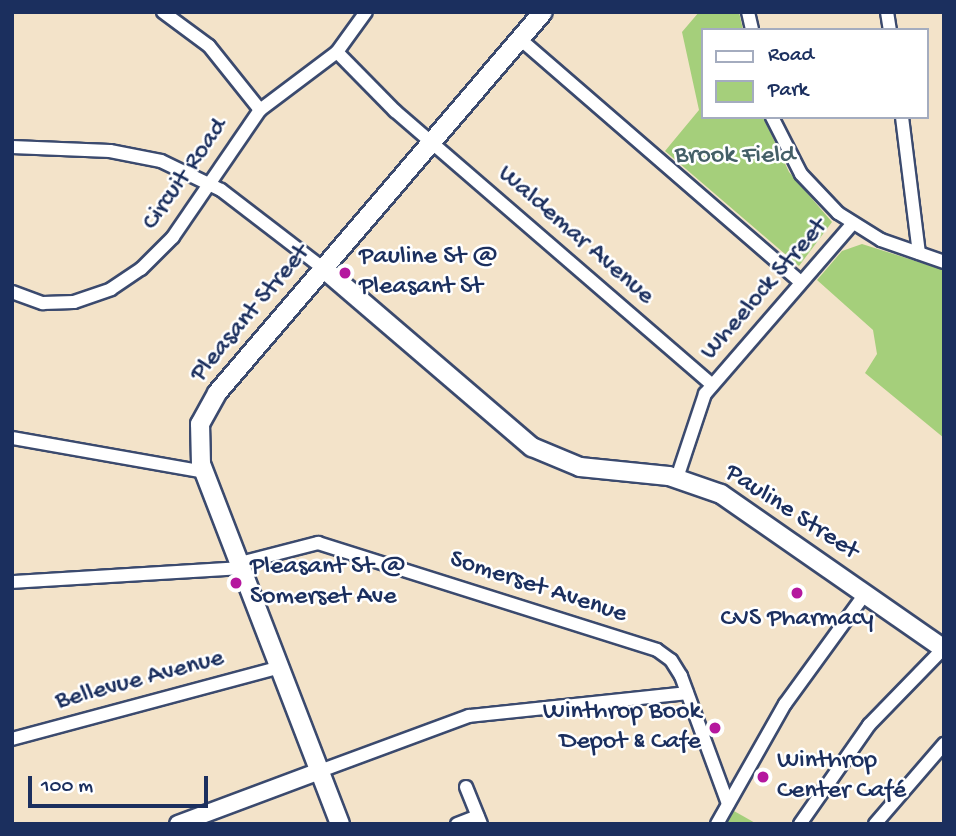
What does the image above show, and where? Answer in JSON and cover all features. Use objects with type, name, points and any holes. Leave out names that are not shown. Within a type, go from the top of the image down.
[{"type":"main road","name":"Pleasant Street","points":[[340,824],[204,472],[197,444],[206,409],[543,12]]},
{"type":"main road","name":"Pauline Street","points":[[324,269],[532,447],[586,469],[677,478],[736,502],[944,649]]},
{"type":"street","points":[[163,12],[209,46],[260,110]]},
{"type":"street","name":"Circuit Road","points":[[12,292],[35,302],[66,303],[119,285],[168,244],[260,110],[337,52],[366,12]]},
{"type":"street","points":[[520,39],[801,282]]},
{"type":"street","name":"Waldemar Avenue","points":[[337,52],[432,142],[712,385]]},
{"type":"street","points":[[773,119],[801,174],[852,223],[919,254],[944,262]]},
{"type":"street","points":[[902,119],[919,254]]},
{"type":"street","points":[[12,148],[136,154],[210,183],[324,269]]},
{"type":"street","name":"Wheelock Street","points":[[712,385],[852,223]]},
{"type":"street","points":[[677,478],[699,405],[712,385]]},
{"type":"street","points":[[12,438],[204,472]]},
{"type":"street","name":"Somerset Avenue","points":[[12,582],[241,566],[318,543],[657,650],[675,665],[728,804]]},
{"type":"street","points":[[717,824],[785,704],[865,594]]},
{"type":"street","points":[[800,824],[869,725],[944,649]]},
{"type":"street","name":"Bellevue Avenue","points":[[12,739],[279,667]]},
{"type":"street","points":[[178,824],[469,716],[687,693]]},
{"type":"street","points":[[876,824],[944,744]]},
{"type":"street","points":[[457,824],[479,820],[466,788]]},
{"type":"green space","name":"Brook Field","points":[[699,12],[739,12],[743,28],[701,28],[701,119],[764,119],[789,172],[832,222],[799,266],[665,151],[699,110],[682,32]]},
{"type":"green space","points":[[862,244],[944,270],[944,438],[865,373],[877,354],[873,330],[817,280],[842,251]]},
{"type":"green space","points":[[734,811],[757,824],[726,824]]},
{"type":"place","name":"Pauline St @ Pleasant St","points":[[345,273]]},
{"type":"place","name":"Pleasant St @ Somerset Ave","points":[[236,583]]},
{"type":"place","name":"CVS Pharmacy","points":[[797,593]]},
{"type":"place","name":"Winthrop Book Depot & Cafe","points":[[715,728]]},
{"type":"place","name":"Winthrop Center Café","points":[[763,777]]}]
